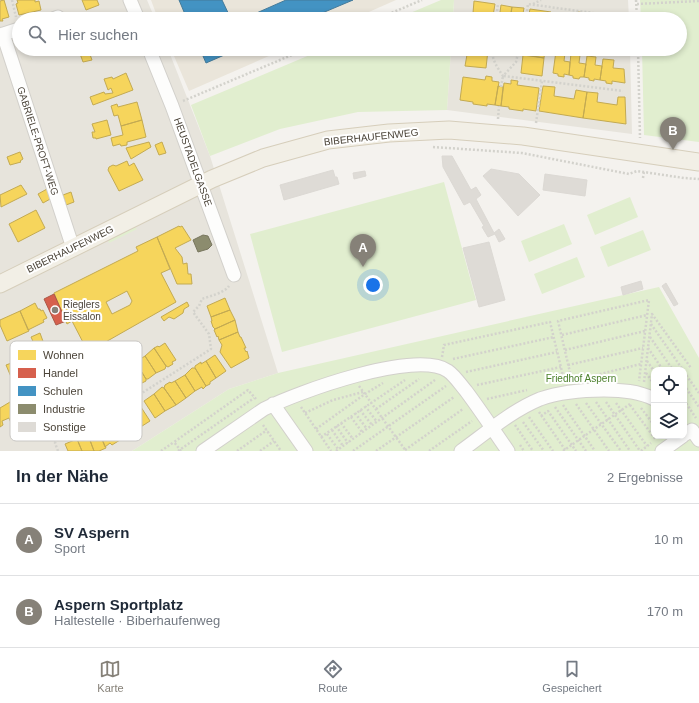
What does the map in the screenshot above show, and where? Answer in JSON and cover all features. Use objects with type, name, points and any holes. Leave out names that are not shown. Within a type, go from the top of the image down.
[{"type":"main road","name":"BIBERHAUFENWEG","points":[[0,284],[201,184],[263,158],[328,140],[389,133],[449,130],[523,136],[699,162]]},
{"type":"street","points":[[130,0],[135,12]]},
{"type":"street","name":"GABRIELE-PROFT-WEG","points":[[12,31],[2,34],[73,248]]},
{"type":"street","name":"HEUSTADELGASSE","points":[[152,56],[172,106],[234,275]]},
{"type":"street","points":[[203,451],[264,409],[318,387],[354,375],[411,366],[443,364],[452,374],[459,376],[470,388],[478,407],[508,451]]},
{"type":"street","points":[[461,451],[492,429],[518,419],[532,403],[548,397],[577,393],[605,394],[620,390],[643,397]]},
{"type":"street","points":[[264,409],[306,451]]},
{"type":"street","points":[[659,446],[690,431]]},
{"type":"path","points":[[12,0],[15,12]]},
{"type":"path","points":[[394,12],[422,0]]},
{"type":"path","points":[[527,12],[528,4],[541,0]]},
{"type":"path","points":[[636,0],[637,12]]},
{"type":"path","points":[[636,4],[699,0]]},
{"type":"path","points":[[497,12],[498,4]]},
{"type":"path","points":[[532,4],[587,12]]},
{"type":"path","points":[[172,106],[290,56]]},
{"type":"path","points":[[493,56],[494,62],[503,76],[623,91]]},
{"type":"path","points":[[502,87],[503,76],[516,62],[517,56]]},
{"type":"path","points":[[638,56],[640,142]]},
{"type":"path","points":[[536,124],[542,81]]},
{"type":"path","points":[[498,119],[499,106]]},
{"type":"path","points":[[431,147],[522,153],[629,174],[637,171],[699,179]]},
{"type":"path","points":[[643,178],[644,166]]},
{"type":"path","points":[[142,393],[211,348],[209,334],[193,312],[199,306],[202,299],[227,288],[234,275]]},
{"type":"path","points":[[621,451],[577,393],[568,365],[558,320],[649,300],[641,364],[643,397],[651,417]]},
{"type":"path","points":[[643,397],[652,314],[691,368]]},
{"type":"path","points":[[562,335],[647,315]]},
{"type":"path","points":[[554,336],[443,364],[444,345],[550,322],[554,336],[561,366],[577,393],[594,430],[609,451]]},
{"type":"path","points":[[651,324],[680,367]]},
{"type":"path","points":[[565,350],[645,331]]},
{"type":"path","points":[[650,336],[671,367]]},
{"type":"path","points":[[568,365],[643,348]]},
{"type":"path","points":[[648,348],[661,367]]},
{"type":"path","points":[[353,451],[459,376],[557,352]]},
{"type":"path","points":[[647,361],[651,367]]},
{"type":"path","points":[[588,377],[641,364]]},
{"type":"path","points":[[376,451],[470,388],[561,366]]},
{"type":"path","points":[[645,372],[651,380]]},
{"type":"path","points":[[354,375],[356,382],[405,450]]},
{"type":"path","points":[[687,376],[699,393]]},
{"type":"path","points":[[376,409],[421,378],[413,379]]},
{"type":"path","points":[[326,434],[337,450],[437,379],[430,378]]},
{"type":"path","points":[[322,437],[364,406],[371,403],[406,379],[399,380]]},
{"type":"path","points":[[316,429],[364,393],[384,382]]},
{"type":"path","points":[[429,451],[484,400],[534,388]]},
{"type":"path","points":[[687,389],[699,407]]},
{"type":"path","points":[[161,451],[248,390],[264,409],[266,430],[281,451]]},
{"type":"path","points":[[305,413],[333,400],[364,393]]},
{"type":"path","points":[[577,393],[608,420],[630,451]]},
{"type":"path","points":[[605,394],[622,410],[647,446]]},
{"type":"path","points":[[605,394],[615,415],[640,451]]},
{"type":"path","points":[[294,397],[331,451]]},
{"type":"path","points":[[548,397],[586,451]]},
{"type":"path","points":[[532,403],[565,451],[622,410],[643,397]]},
{"type":"path","points":[[174,442],[180,450],[254,398]]},
{"type":"path","points":[[685,403],[690,431]]},
{"type":"path","points":[[556,409],[563,404],[595,451]]},
{"type":"path","points":[[630,405],[659,446]]},
{"type":"path","points":[[364,406],[377,422]]},
{"type":"path","points":[[400,451],[405,450],[478,407]]},
{"type":"path","points":[[360,410],[372,425]]},
{"type":"path","points":[[541,416],[548,411],[576,451]]},
{"type":"path","points":[[355,413],[367,429]]},
{"type":"path","points":[[351,416],[362,432]]},
{"type":"path","points":[[518,419],[529,417],[553,451]]},
{"type":"path","points":[[518,419],[533,451]]},
{"type":"path","points":[[518,419],[544,451]]},
{"type":"path","points":[[341,423],[353,439]]},
{"type":"path","points":[[336,426],[348,442]]},
{"type":"path","points":[[237,451],[266,430]]},
{"type":"path","points":[[332,430],[343,446]]},
{"type":"path","points":[[56,441],[58,451]]},
{"type":"path","points":[[260,451],[274,441]]},
{"type":"shaded area","points":[[0,0],[147,0],[152,12],[12,12],[12,56],[171,56],[210,156],[278,373],[229,389],[132,451],[0,451]]},
{"type":"shaded area","points":[[151,0],[396,0],[369,12],[155,12]]},
{"type":"shaded area","points":[[454,0],[628,0],[629,12],[453,12]]},
{"type":"shaded area","points":[[174,56],[269,56],[189,91]]},
{"type":"shaded area","points":[[451,56],[630,56],[632,134],[447,110]]},
{"type":"green space","points":[[441,0],[454,0],[453,12],[413,12]]},
{"type":"green space","points":[[640,0],[699,0],[699,142],[644,135],[642,56],[687,56],[687,12],[641,12]]},
{"type":"green space","points":[[307,56],[451,56],[447,110],[358,112],[280,129],[210,156],[191,105]]},
{"type":"green space","points":[[444,182],[476,300],[282,352],[250,234]]},
{"type":"green space","points":[[630,197],[638,217],[595,235],[587,215]]},
{"type":"green space","points":[[564,224],[572,244],[529,262],[521,241]]},
{"type":"green space","points":[[134,227],[137,229],[109,243],[108,240]]},
{"type":"green space","points":[[643,230],[651,250],[608,267],[600,247]]},
{"type":"green space","points":[[577,257],[585,277],[542,294],[534,274]]},
{"type":"green space","name":"Friedhof Aspern","points":[[659,287],[699,358],[699,451],[132,451],[229,389],[278,373]]},
{"type":"building: Wohnen","points":[[4,0],[9,17],[2,19],[3,21],[0,21],[0,1]]},
{"type":"building: Wohnen","points":[[17,0],[39,1],[41,10],[32,12],[18,12],[16,4],[18,3]]},
{"type":"building: Wohnen","points":[[82,0],[97,0],[99,5],[86,10]]},
{"type":"building: Wohnen","points":[[474,1],[495,4],[494,12],[473,12]]},
{"type":"building: Wohnen","points":[[501,5],[512,7],[511,12],[500,12]]},
{"type":"building: Wohnen","points":[[512,7],[524,8],[523,12],[511,12]]},
{"type":"building: Wohnen","points":[[530,9],[551,12],[529,12]]},
{"type":"building: Wohnen","points":[[81,56],[91,56],[92,60],[83,62]]},
{"type":"building: Wohnen","points":[[467,56],[487,56],[486,68],[465,66]]},
{"type":"building: Wohnen","points":[[523,56],[544,58],[542,76],[521,73]]},
{"type":"building: Wohnen","points":[[533,56],[544,56],[544,58]]},
{"type":"building: Wohnen","points":[[555,56],[565,56],[564,61],[570,62],[569,75],[564,74],[564,77],[553,73]]},
{"type":"building: Wohnen","points":[[571,56],[580,56],[579,63],[586,64],[584,77],[580,77],[579,79],[573,78],[573,76],[569,75]]},
{"type":"building: Wohnen","points":[[587,56],[596,57],[595,65],[602,66],[600,80],[594,79],[594,81],[584,77]]},
{"type":"building: Wohnen","points":[[603,59],[614,60],[613,68],[624,69],[625,83],[612,81],[612,84],[600,80]]},
{"type":"building: Wohnen","points":[[126,73],[133,90],[93,105],[90,97],[104,92],[105,94],[113,93],[111,88],[108,90],[104,79],[112,77],[113,79]]},
{"type":"building: Wohnen","points":[[486,76],[492,77],[492,81],[499,82],[495,105],[487,104],[487,106],[473,104],[473,102],[460,100],[463,77],[485,80]]},
{"type":"building: Wohnen","points":[[511,80],[518,81],[517,85],[539,88],[536,111],[509,109],[509,107],[501,106],[504,83],[511,84]]},
{"type":"building: Wohnen","points":[[498,86],[503,87],[501,106],[495,105]]},
{"type":"building: Wohnen","points":[[543,86],[555,87],[554,96],[574,99],[576,90],[587,92],[583,118],[539,111]]},
{"type":"building: Wohnen","points":[[587,92],[598,93],[597,102],[617,105],[618,97],[625,97],[626,124],[583,118]]},
{"type":"building: Wohnen","points":[[137,102],[142,120],[121,126],[118,115],[114,116],[111,106],[117,104],[118,107]]},
{"type":"building: Wohnen","points":[[107,120],[111,135],[96,139],[93,138],[92,132],[95,132],[92,124]]},
{"type":"building: Wohnen","points":[[142,120],[146,137],[127,142],[127,145],[121,146],[120,144],[113,146],[111,138],[123,135],[121,126]]},
{"type":"building: Wohnen","points":[[149,142],[151,147],[131,159],[126,148]]},
{"type":"building: Wohnen","points":[[162,142],[166,153],[159,155],[155,145]]},
{"type":"building: Wohnen","points":[[20,152],[23,159],[20,161],[21,162],[10,165],[7,157]]},
{"type":"building: Wohnen","points":[[127,161],[129,166],[134,163],[143,180],[119,191],[108,170],[109,167],[113,165],[116,166]]},
{"type":"building: Wohnen","points":[[21,185],[27,194],[1,207],[0,195]]},
{"type":"building: Wohnen","points":[[47,189],[52,198],[43,203],[38,194]]},
{"type":"building: Wohnen","points":[[71,192],[74,202],[66,205],[63,195]]},
{"type":"building: Wohnen","points":[[36,210],[45,228],[18,242],[9,224]]},
{"type":"building: Wohnen","points":[[179,226],[182,226],[191,240],[175,248],[182,257],[183,264],[187,263],[188,274],[191,274],[192,284],[177,284],[157,237]]},
{"type":"building: Wohnen","points":[[157,237],[170,269],[161,273],[176,302],[107,341],[82,341],[72,321],[67,324],[54,293],[138,251],[136,247]],"holes":[[[127,291],[132,301],[130,305],[112,314],[106,302]]]},
{"type":"building: Wohnen","points":[[225,298],[230,310],[211,317],[207,306]]},
{"type":"building: Wohnen","points":[[187,302],[189,306],[184,309],[183,313],[174,319],[169,317],[164,321],[161,317]]},
{"type":"building: Wohnen","points":[[35,303],[38,309],[41,311],[43,310],[47,318],[43,320],[44,322],[28,330],[20,311]]},
{"type":"building: Wohnen","points":[[230,310],[235,320],[215,329],[211,321],[211,317]]},
{"type":"building: Wohnen","points":[[20,311],[29,331],[7,341],[0,325],[0,320]]},
{"type":"building: Wohnen","points":[[235,320],[238,332],[219,340],[214,330]]},
{"type":"building: Wohnen","points":[[238,332],[249,358],[231,368],[220,352],[222,345],[219,340]]},
{"type":"building: Wohnen","points":[[40,333],[43,341],[33,341],[31,337]]},
{"type":"building: Wohnen","points":[[165,343],[176,360],[168,367],[154,348]]},
{"type":"building: Wohnen","points":[[154,348],[166,366],[165,369],[156,373],[145,356]]},
{"type":"building: Wohnen","points":[[215,355],[226,371],[216,378],[206,361]]},
{"type":"building: Wohnen","points":[[145,356],[156,373],[148,379],[146,379],[142,372],[142,358]]},
{"type":"building: Wohnen","points":[[206,361],[216,378],[206,386],[195,366]]},
{"type":"building: Wohnen","points":[[10,364],[10,374],[6,365]]},
{"type":"building: Wohnen","points":[[192,368],[195,368],[206,386],[203,389],[202,387],[195,391],[185,375]]},
{"type":"building: Wohnen","points":[[142,372],[146,379],[146,381],[142,383]]},
{"type":"building: Wohnen","points":[[185,375],[195,391],[186,398],[175,381]]},
{"type":"building: Wohnen","points":[[175,381],[186,398],[176,405],[164,388],[165,385]]},
{"type":"building: Wohnen","points":[[162,387],[176,405],[165,411],[154,394]]},
{"type":"building: Wohnen","points":[[154,394],[165,411],[155,418],[144,401]]},
{"type":"building: Wohnen","points":[[10,402],[10,420],[9,418],[2,421],[3,425],[0,427],[0,408]]},
{"type":"building: Wohnen","points":[[142,409],[150,421],[142,426]]},
{"type":"building: Wohnen","points":[[72,441],[78,441],[82,451],[68,451],[65,444]]},
{"type":"building: Wohnen","points":[[78,441],[90,441],[94,451],[82,451]]},
{"type":"building: Wohnen","points":[[90,441],[103,441],[106,448],[99,451],[94,451]]},
{"type":"building: Wohnen","points":[[103,441],[118,441],[112,445],[110,443],[105,447]]},
{"type":"building: Handel","name":"Rieglers Eissalon","points":[[54,294],[66,321],[56,325],[44,299]]},
{"type":"building: Schulen","points":[[179,0],[222,0],[228,12],[184,12]]},
{"type":"building: Schulen","points":[[286,0],[353,0],[325,12],[259,12]]},
{"type":"building: Schulen","points":[[203,56],[222,56],[206,63]]},
{"type":"building: Industrie","points":[[203,235],[208,236],[212,245],[208,249],[198,252],[193,240]]},
{"type":"building: Sonstige","points":[[442,156],[452,156],[471,190],[476,187],[481,195],[476,199],[494,233],[499,229],[505,239],[499,242],[495,234],[488,237],[482,227],[484,226],[470,202],[464,205],[443,167]]},
{"type":"building: Sonstige","points":[[491,169],[519,174],[540,195],[518,216],[483,176]]},
{"type":"building: Sonstige","points":[[333,170],[339,184],[284,200],[280,185]]},
{"type":"building: Sonstige","points":[[365,171],[366,176],[354,179],[353,173]]},
{"type":"building: Sonstige","points":[[545,174],[587,180],[585,196],[543,190]]},
{"type":"building: Sonstige","points":[[489,242],[505,300],[479,307],[463,248]]},
{"type":"building: Sonstige","points":[[641,281],[643,289],[623,295],[621,287]]},
{"type":"building: Sonstige","points":[[666,283],[678,304],[674,306],[662,286]]},
{"type":"place","name":"Aspern Sportplatz","points":[[673,150]]},
{"type":"place","name":"SV Aspern","points":[[363,267]]},
{"type":"place","name":"Rieglers Eissalon","points":[[55,310]]}]
